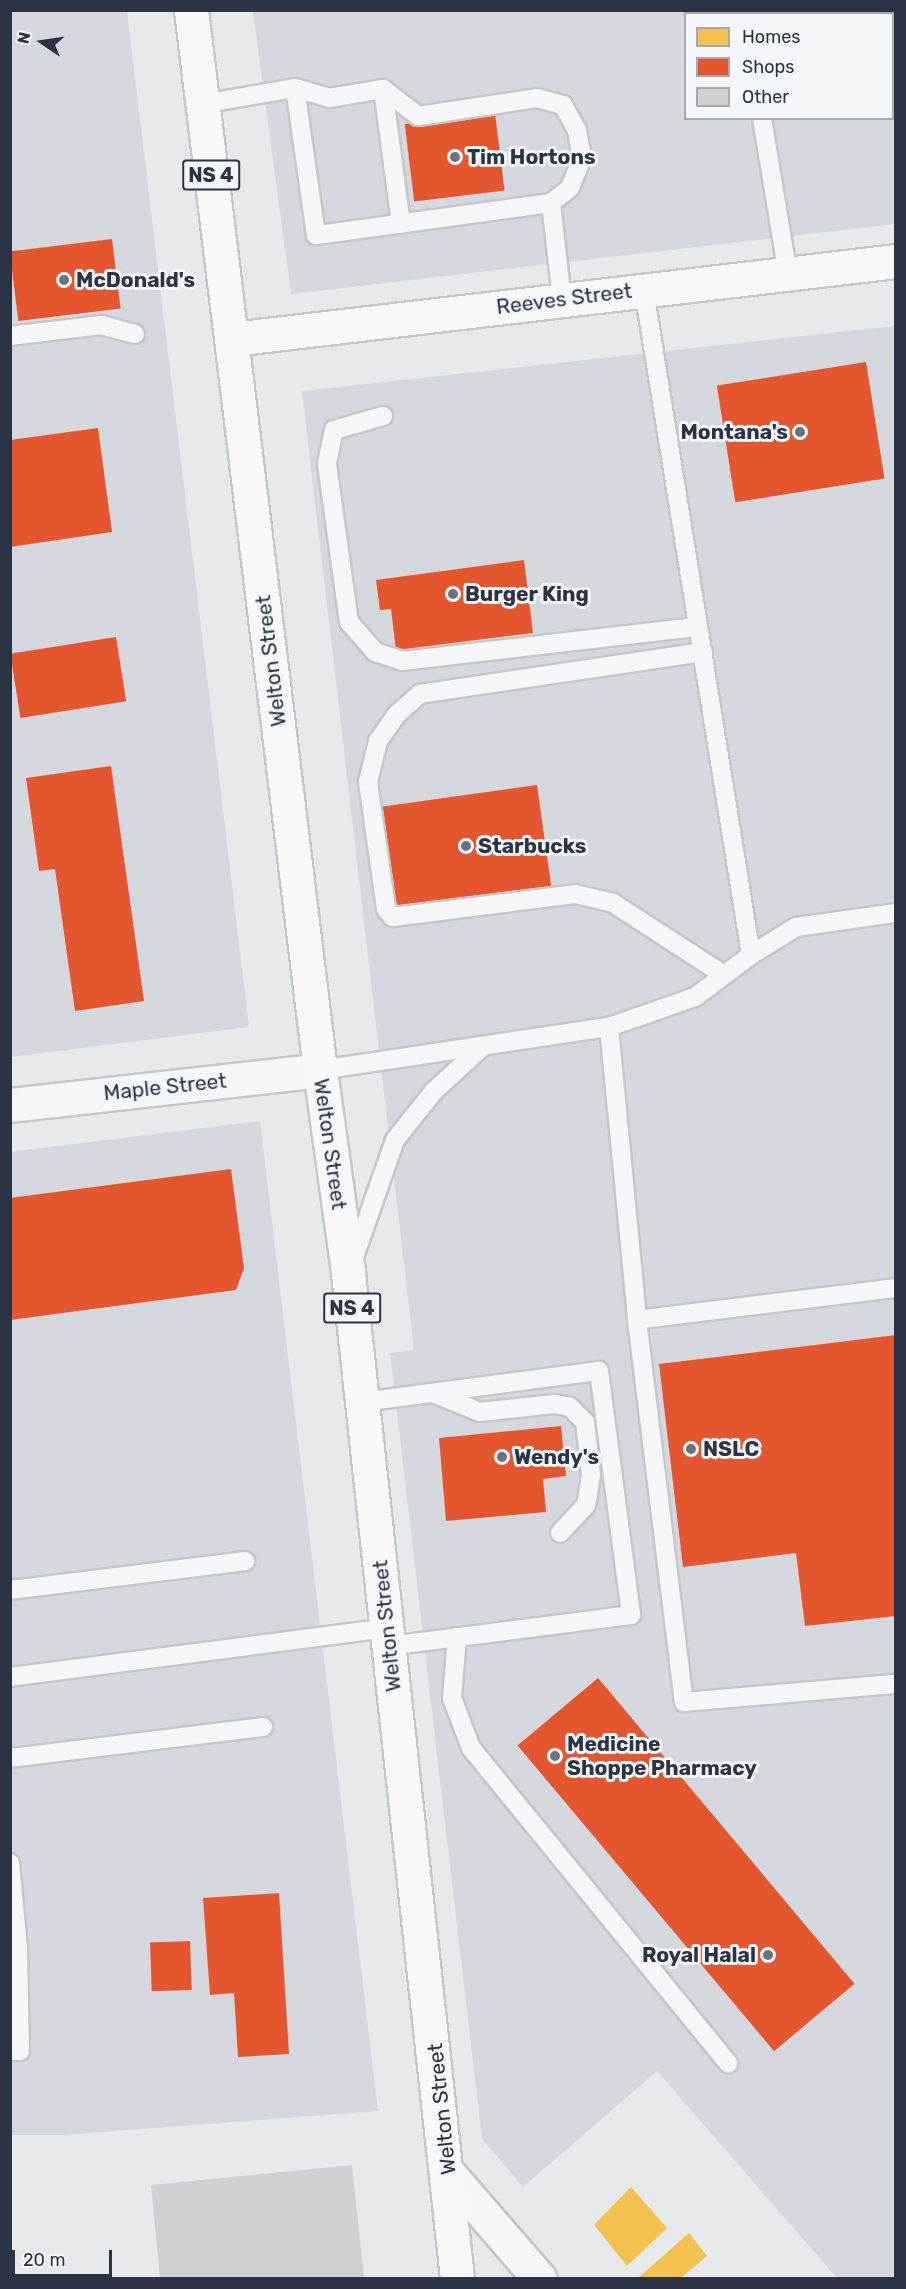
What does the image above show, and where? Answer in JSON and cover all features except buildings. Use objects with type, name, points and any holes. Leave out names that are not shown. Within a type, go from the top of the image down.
[{"type":"main road","name":"Welton Street","points":[[191,10],[320,1070],[348,1273],[449,2174],[458,2278]]},
{"type":"main road","name":"Reeves Street","points":[[232,339],[896,261]]},
{"type":"street","name":"Maple Street","points":[[10,1105],[320,1070]]},
{"type":"street","points":[[449,2174],[539,2278]]},
{"type":"lane","points":[[202,104],[295,88],[329,98],[383,89],[418,116],[537,98],[563,105],[577,130],[582,158],[570,188],[551,203],[316,235],[295,88]]},
{"type":"lane","points":[[383,89],[401,224]]},
{"type":"lane","points":[[762,120],[788,275]]},
{"type":"lane","points":[[551,203],[562,299]]},
{"type":"lane","points":[[644,290],[751,955]]},
{"type":"lane","points":[[10,336],[101,325],[135,334]]},
{"type":"lane","points":[[384,416],[334,430],[327,464],[349,622],[375,652],[402,661],[698,627]]},
{"type":"lane","points":[[703,652],[420,694],[397,714],[378,741],[368,782],[386,909],[393,916],[575,894],[613,903],[724,975]]},
{"type":"lane","points":[[320,1070],[609,1027],[695,997],[751,955],[796,927],[896,913]]},
{"type":"lane","points":[[609,1027],[637,1320],[684,1702],[896,1684]]},
{"type":"lane","points":[[348,1273],[395,1140],[434,1091],[483,1046]]},
{"type":"lane","points":[[637,1320],[896,1288]]},
{"type":"lane","points":[[10,1677],[388,1637],[458,1637],[631,1615],[598,1371],[362,1402]]},
{"type":"lane","points":[[432,1393],[480,1412],[555,1404],[570,1407],[585,1422],[591,1475],[586,1504],[560,1533]]},
{"type":"lane","points":[[10,1590],[245,1561]]},
{"type":"lane","points":[[458,1637],[452,1698],[471,1748],[728,2063]]},
{"type":"lane","points":[[10,1758],[262,1727]]},
{"type":"lane","points":[[10,1863],[20,2051],[10,2051]]},
{"type":"shaded area","points":[[10,11],[127,11],[249,1027],[11,1057]]},
{"type":"shaded area","points":[[253,11],[895,11],[895,224],[291,294]]},
{"type":"shaded area","points":[[895,326],[895,2278],[837,2278],[657,2071],[523,2187],[482,2139],[390,1353],[414,1350],[302,391]]},
{"type":"shaded area","points":[[260,1121],[378,2111],[62,2135],[11,2135],[10,1152]]},
{"type":"place","name":"Tim Hortons","points":[[455,157]]},
{"type":"place","name":"McDonald's","points":[[64,280]]},
{"type":"place","name":"Montana's","points":[[800,432]]},
{"type":"place","name":"Burger King","points":[[453,594]]},
{"type":"place","name":"Starbucks","points":[[466,846]]},
{"type":"place","name":"NSLC","points":[[691,1449]]},
{"type":"place","name":"Wendy's","points":[[502,1457]]},
{"type":"place","name":"Medicine Shoppe Pharmacy","points":[[555,1756]]},
{"type":"place","name":"Royal Halal","points":[[768,1955]]}]
